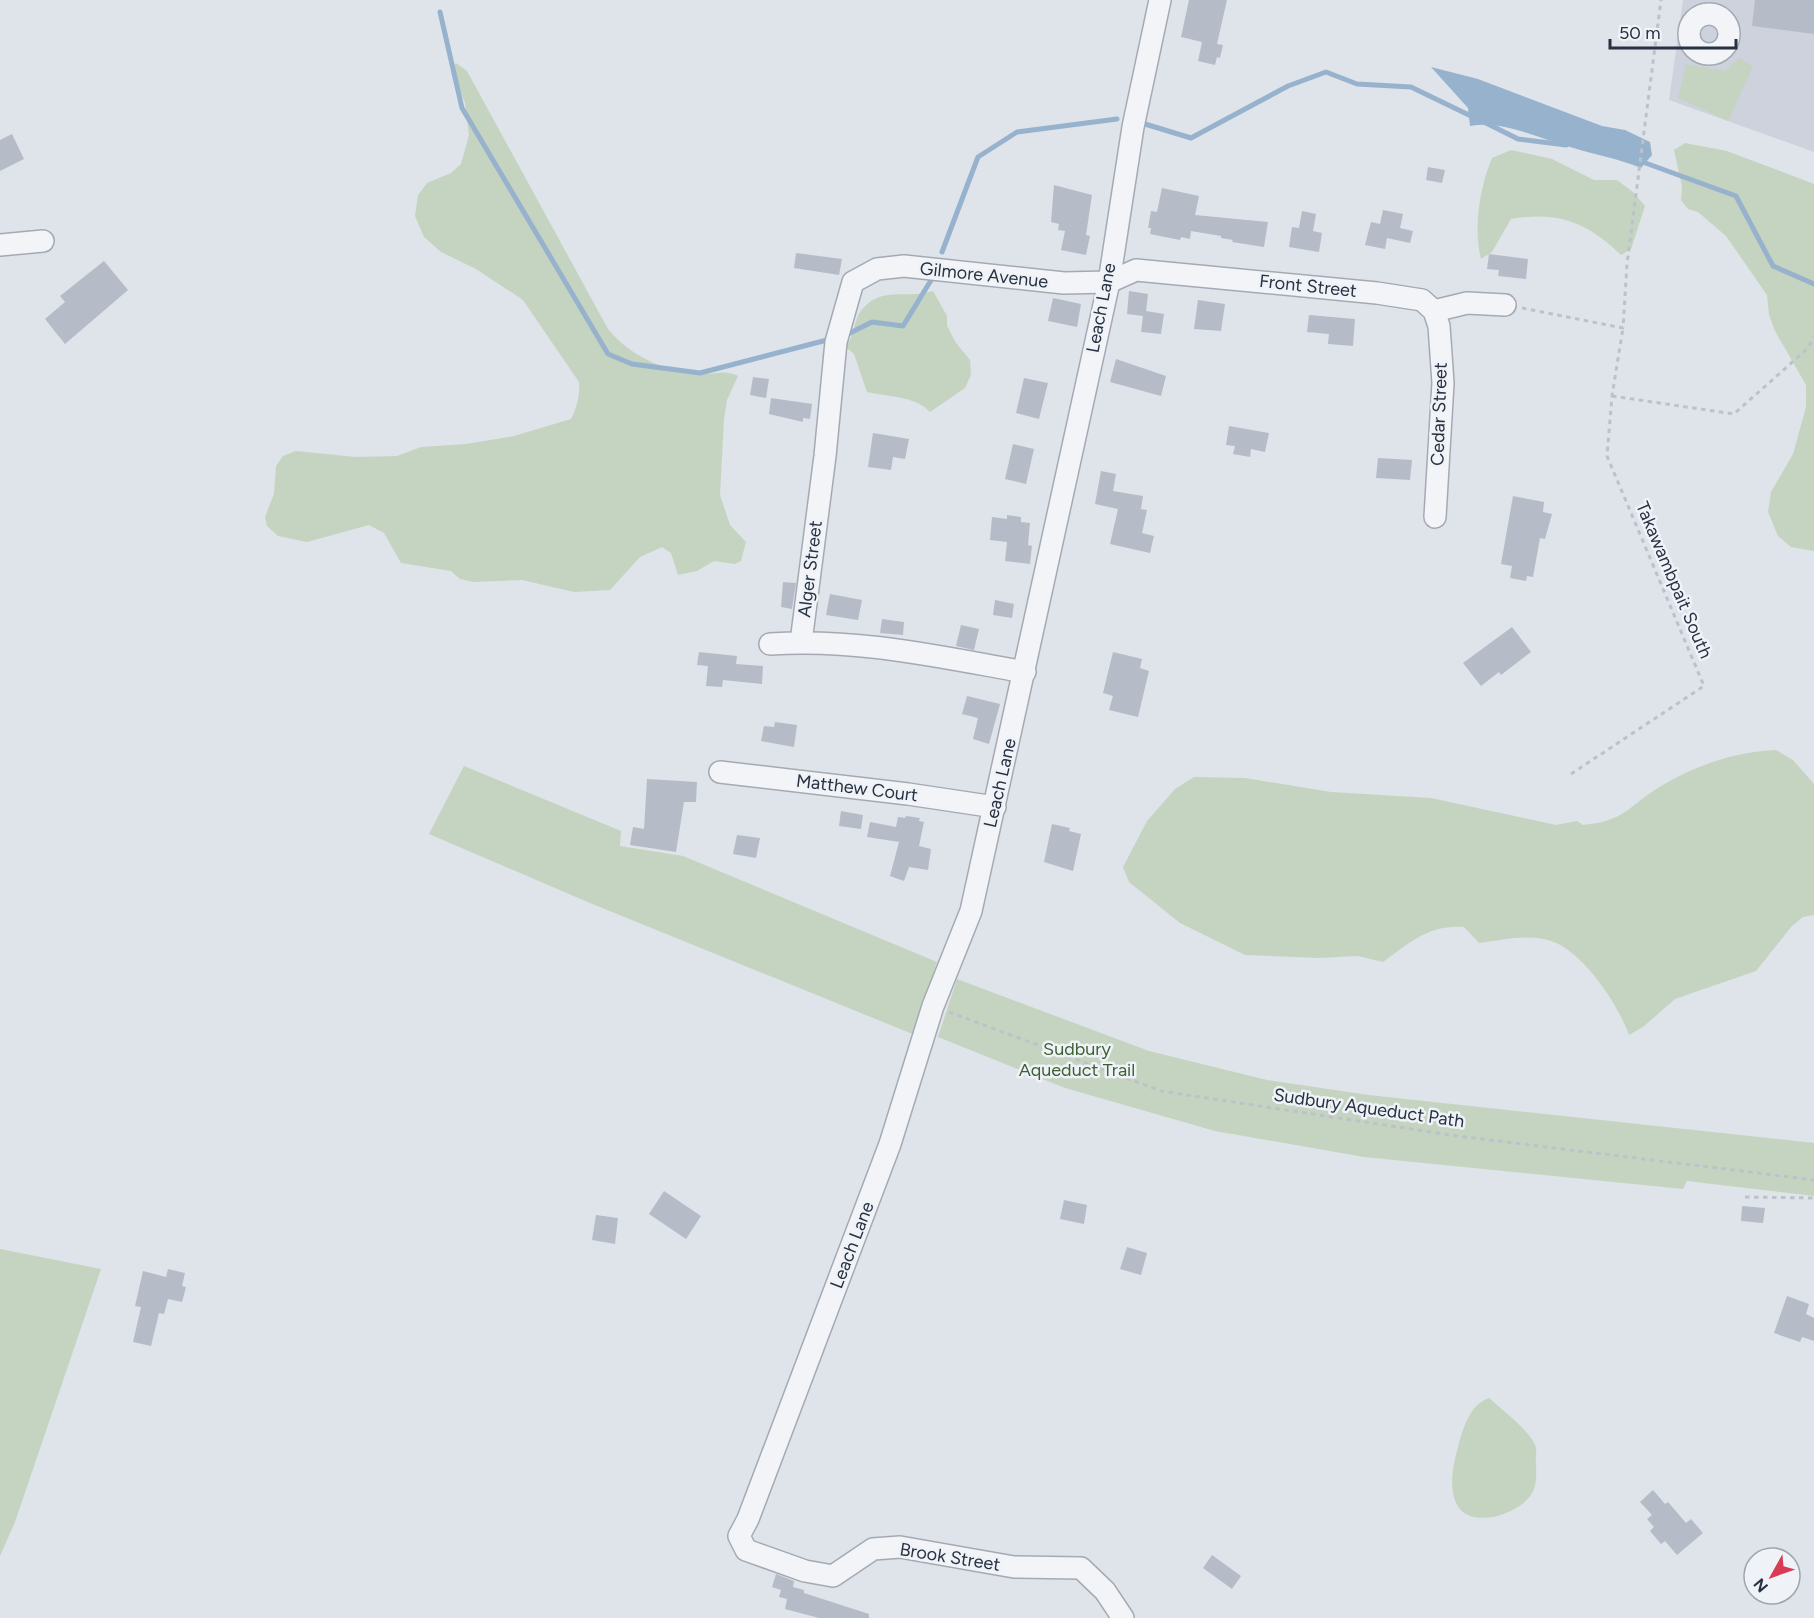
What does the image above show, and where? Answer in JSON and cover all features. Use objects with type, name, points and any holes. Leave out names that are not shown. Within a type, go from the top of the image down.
[{"type":"street","name":"Leach Lane","points":[[739,1536],[748,1519],[890,1144],[933,1006],[967,925],[1025,672],[1109,282],[1133,127],[1160,0]]},
{"type":"street","points":[[0,245],[43,241]]},
{"type":"street","name":"Gilmore Avenue","points":[[861,276],[877,268],[904,266],[1064,283],[1109,282]]},
{"type":"street","name":"Front Street","points":[[1109,282],[1136,270],[1213,276],[1377,292],[1422,300],[1434,311]]},
{"type":"street","name":"Alger Street","points":[[861,276],[853,282],[846,300],[836,342],[825,456],[801,642],[882,646],[1025,672]]},
{"type":"street","points":[[1434,311],[1467,303],[1504,305]]},
{"type":"street","name":"Cedar Street","points":[[1434,311],[1439,326],[1443,383],[1435,517]]},
{"type":"street","points":[[770,644],[801,642]]},
{"type":"street","name":"Matthew Court","points":[[720,772],[908,794],[994,807]]},
{"type":"street","name":"Brook Street","points":[[739,1536],[746,1550],[805,1571],[833,1576],[873,1550],[900,1547],[1014,1567],[1081,1568],[1105,1591],[1123,1618]]},
{"type":"path","name":"Takawambpait South","points":[[1570,774],[1704,686],[1607,456],[1612,396],[1623,328],[1627,264],[1661,0]]},
{"type":"path","points":[[1504,305],[1623,328]]},
{"type":"path","points":[[1612,396],[1734,414],[1808,348],[1814,337]]},
{"type":"path","name":"Sudbury Aqueduct Path","points":[[933,1006],[1161,1091],[1457,1136],[1814,1180]]},
{"type":"path","points":[[1745,1197],[1814,1198]]},
{"type":"shaded area","points":[[1683,0],[1814,0],[1814,152],[1669,100]]},
{"type":"green space","points":[[1739,58],[1753,66],[1728,121],[1678,98],[1686,64],[1725,71]]},
{"type":"green space","points":[[456,63],[467,71],[608,329],[617,339],[638,355],[675,370],[738,376],[727,400],[724,419],[720,495],[730,525],[746,542],[741,561],[735,564],[714,561],[697,571],[678,575],[671,553],[662,547],[640,557],[610,590],[574,592],[522,580],[474,582],[460,579],[451,571],[401,563],[384,533],[369,525],[307,542],[278,536],[267,526],[265,517],[274,494],[276,466],[283,456],[296,451],[356,457],[397,456],[421,447],[466,444],[514,436],[571,419],[578,396],[579,382],[523,300],[476,269],[441,252],[424,237],[415,216],[418,195],[427,183],[451,173],[461,164],[469,135],[465,103],[452,69]]},
{"type":"green space","points":[[1685,143],[1727,151],[1814,184],[1814,551],[1791,547],[1778,536],[1768,512],[1771,492],[1793,454],[1806,407],[1806,385],[1775,331],[1769,315],[1767,295],[1726,236],[1698,212],[1688,209],[1681,200],[1682,186],[1674,150]]},
{"type":"green space","points":[[1511,150],[1552,159],[1594,180],[1617,180],[1633,192],[1645,206],[1631,249],[1621,255],[1584,227],[1557,218],[1528,217],[1511,219],[1492,252],[1481,259],[1478,221],[1484,181],[1492,158]]},
{"type":"green space","points":[[933,291],[947,316],[947,326],[956,343],[970,360],[971,375],[965,388],[930,412],[909,400],[867,392],[854,354],[846,347],[860,312],[868,303],[885,295]]},
{"type":"green space","points":[[1776,750],[1793,760],[1814,784],[1814,915],[1803,917],[1792,926],[1756,971],[1675,999],[1643,1027],[1629,1035],[1616,1008],[1597,979],[1573,954],[1561,945],[1548,940],[1522,938],[1479,943],[1464,927],[1451,927],[1420,936],[1383,962],[1358,956],[1318,958],[1245,955],[1180,923],[1129,882],[1123,867],[1147,821],[1175,789],[1194,777],[1245,778],[1331,792],[1431,798],[1556,825],[1577,821],[1583,825],[1618,816],[1661,786],[1702,766],[1731,757]]},
{"type":"green space","points":[[464,766],[621,831],[620,846],[683,856],[937,962],[915,1035],[590,903],[429,834]]},
{"type":"green space","name":"Sudbury Aqueduct Trail","points":[[957,979],[1149,1051],[1267,1080],[1369,1095],[1814,1143],[1814,1196],[1687,1181],[1683,1189],[1364,1157],[1215,1131],[1065,1088],[938,1037]]},
{"type":"green space","points":[[0,1249],[101,1269],[15,1522],[0,1556]]},
{"type":"green space","points":[[1489,1398],[1529,1435],[1536,1449],[1536,1479],[1534,1489],[1521,1505],[1500,1515],[1477,1518],[1467,1515],[1456,1503],[1452,1487],[1453,1470],[1468,1418],[1476,1406]]},
{"type":"water","points":[[1431,67],[1478,79],[1602,126],[1625,130],[1650,142],[1652,155],[1641,168],[1508,128],[1495,125],[1470,126],[1468,108]]},
{"type":"building","points":[[1189,0],[1227,0],[1217,44],[1223,45],[1220,58],[1217,57],[1215,65],[1198,61],[1202,42],[1181,37]]},
{"type":"building","points":[[1755,0],[1814,0],[1814,34],[1752,26]]},
{"type":"building","points":[[12,134],[24,159],[0,171],[0,140]]},
{"type":"building","points":[[1428,167],[1445,170],[1442,183],[1426,180]]},
{"type":"building","points":[[1054,185],[1092,195],[1086,235],[1090,236],[1086,255],[1061,250],[1065,231],[1058,230],[1059,224],[1051,222]]},
{"type":"building","points":[[1162,188],[1199,196],[1195,215],[1268,222],[1264,247],[1232,242],[1233,240],[1221,238],[1221,236],[1191,231],[1190,239],[1181,237],[1180,240],[1150,234],[1151,228],[1148,228],[1151,211],[1157,212]]},
{"type":"building","points":[[1383,210],[1403,214],[1400,228],[1413,231],[1410,243],[1387,238],[1385,249],[1365,245],[1371,222],[1380,224]]},
{"type":"building","points":[[1302,211],[1316,214],[1313,231],[1322,233],[1319,252],[1289,247],[1292,227],[1299,228]]},
{"type":"building","points":[[796,253],[842,259],[839,275],[794,268]]},
{"type":"building","points":[[1489,254],[1528,259],[1526,279],[1498,276],[1499,270],[1487,269]]},
{"type":"building","points":[[104,261],[128,290],[65,344],[45,319],[65,302],[60,296]]},
{"type":"building","points":[[1129,291],[1148,294],[1146,311],[1164,314],[1161,334],[1141,332],[1143,316],[1127,314]]},
{"type":"building","points":[[1053,298],[1081,304],[1077,327],[1048,321]]},
{"type":"building","points":[[1198,300],[1225,304],[1221,331],[1194,329]]},
{"type":"building","points":[[1309,315],[1355,319],[1353,346],[1328,344],[1329,334],[1307,332]]},
{"type":"building","points":[[1116,359],[1166,376],[1161,396],[1110,382]]},
{"type":"building","points":[[753,377],[769,379],[766,398],[750,395]]},
{"type":"building","points":[[1024,378],[1048,383],[1039,419],[1016,413]]},
{"type":"building","points":[[771,398],[812,404],[810,419],[803,418],[803,422],[769,414]]},
{"type":"building","points":[[1229,426],[1269,433],[1265,452],[1251,449],[1250,457],[1233,454],[1235,446],[1226,445]]},
{"type":"building","points":[[873,433],[909,439],[905,459],[893,457],[891,470],[868,467]]},
{"type":"building","points":[[1013,444],[1034,449],[1026,484],[1005,479]]},
{"type":"building","points":[[1378,458],[1412,460],[1410,480],[1376,478]]},
{"type":"building","points":[[1101,471],[1116,474],[1113,491],[1143,496],[1141,509],[1147,510],[1142,533],[1154,536],[1150,553],[1110,544],[1118,509],[1095,504]]},
{"type":"building","points":[[1513,496],[1544,502],[1543,512],[1552,514],[1545,539],[1540,538],[1533,577],[1527,576],[1526,581],[1510,578],[1512,566],[1501,564]]},
{"type":"building","points":[[1007,515],[1021,517],[1021,522],[1030,523],[1028,545],[1032,546],[1030,564],[1005,561],[1007,542],[990,540],[992,517],[1007,519]]},
{"type":"building","points":[[783,582],[796,583],[792,609],[781,607]]},
{"type":"building","points":[[830,594],[862,600],[858,620],[826,615]]},
{"type":"building","points":[[995,600],[1014,604],[1012,618],[993,615]]},
{"type":"building","points":[[882,619],[904,622],[903,635],[880,633]]},
{"type":"building","points":[[961,625],[979,629],[974,650],[956,646]]},
{"type":"building","points":[[1512,627],[1531,652],[1501,675],[1499,672],[1481,686],[1463,663]]},
{"type":"building","points":[[699,652],[737,656],[736,664],[763,666],[762,684],[723,680],[722,687],[706,686],[708,666],[697,665]]},
{"type":"building","points":[[1113,652],[1142,659],[1140,668],[1149,671],[1138,717],[1109,710],[1113,696],[1103,693]]},
{"type":"building","points":[[967,696],[1000,704],[989,744],[973,739],[978,718],[962,714]]},
{"type":"building","points":[[775,722],[797,725],[794,747],[761,741],[764,726],[774,727]]},
{"type":"building","points":[[647,779],[697,782],[696,802],[684,802],[676,852],[630,845],[633,827],[644,829]]},
{"type":"building","points":[[841,811],[863,815],[861,829],[839,826]]},
{"type":"building","points":[[906,816],[920,818],[919,821],[924,822],[919,846],[931,849],[928,870],[909,867],[904,881],[890,876],[899,842],[867,837],[870,822],[896,827],[898,817],[905,818]]},
{"type":"building","points":[[1052,824],[1070,828],[1069,831],[1081,834],[1073,871],[1044,862]]},
{"type":"building","points":[[737,835],[760,838],[756,858],[733,854]]},
{"type":"building","points":[[664,1191],[701,1216],[686,1239],[649,1214]]},
{"type":"building","points":[[1064,1200],[1087,1205],[1084,1224],[1060,1219]]},
{"type":"building","points":[[1742,1206],[1765,1208],[1763,1223],[1741,1221]]},
{"type":"building","points":[[596,1215],[618,1218],[615,1244],[592,1240]]},
{"type":"building","points":[[1127,1247],[1147,1253],[1141,1275],[1120,1269]]},
{"type":"building","points":[[168,1269],[185,1273],[182,1286],[186,1287],[182,1302],[168,1299],[164,1314],[159,1313],[151,1346],[133,1342],[141,1307],[135,1306],[143,1271],[166,1277]]},
{"type":"building","points":[[1787,1296],[1809,1304],[1806,1314],[1814,1318],[1814,1341],[1802,1337],[1800,1342],[1774,1333]]},
{"type":"building","points":[[1653,1490],[1665,1504],[1668,1502],[1686,1523],[1691,1519],[1703,1533],[1677,1555],[1665,1541],[1661,1544],[1650,1531],[1654,1527],[1647,1519],[1652,1515],[1640,1502]]},
{"type":"building","points":[[1212,1555],[1241,1576],[1232,1589],[1203,1568]]},
{"type":"building","points":[[776,1574],[794,1581],[793,1587],[804,1590],[804,1593],[869,1614],[869,1618],[819,1618],[785,1609],[787,1599],[779,1597],[781,1590],[772,1587]]},
{"type":"waterway","points":[[440,12],[462,108],[608,354],[632,364],[700,373],[827,340]]},
{"type":"waterway","points":[[1145,124],[1191,138],[1288,86],[1326,72],[1357,84],[1411,87],[1473,117]]},
{"type":"waterway","points":[[942,252],[978,157],[1017,132],[1117,119]]},
{"type":"waterway","points":[[1484,122],[1518,139],[1566,145]]},
{"type":"waterway","points":[[1640,161],[1736,196],[1773,266],[1814,284]]},
{"type":"waterway","points":[[846,335],[872,322],[903,326],[933,277]]}]
